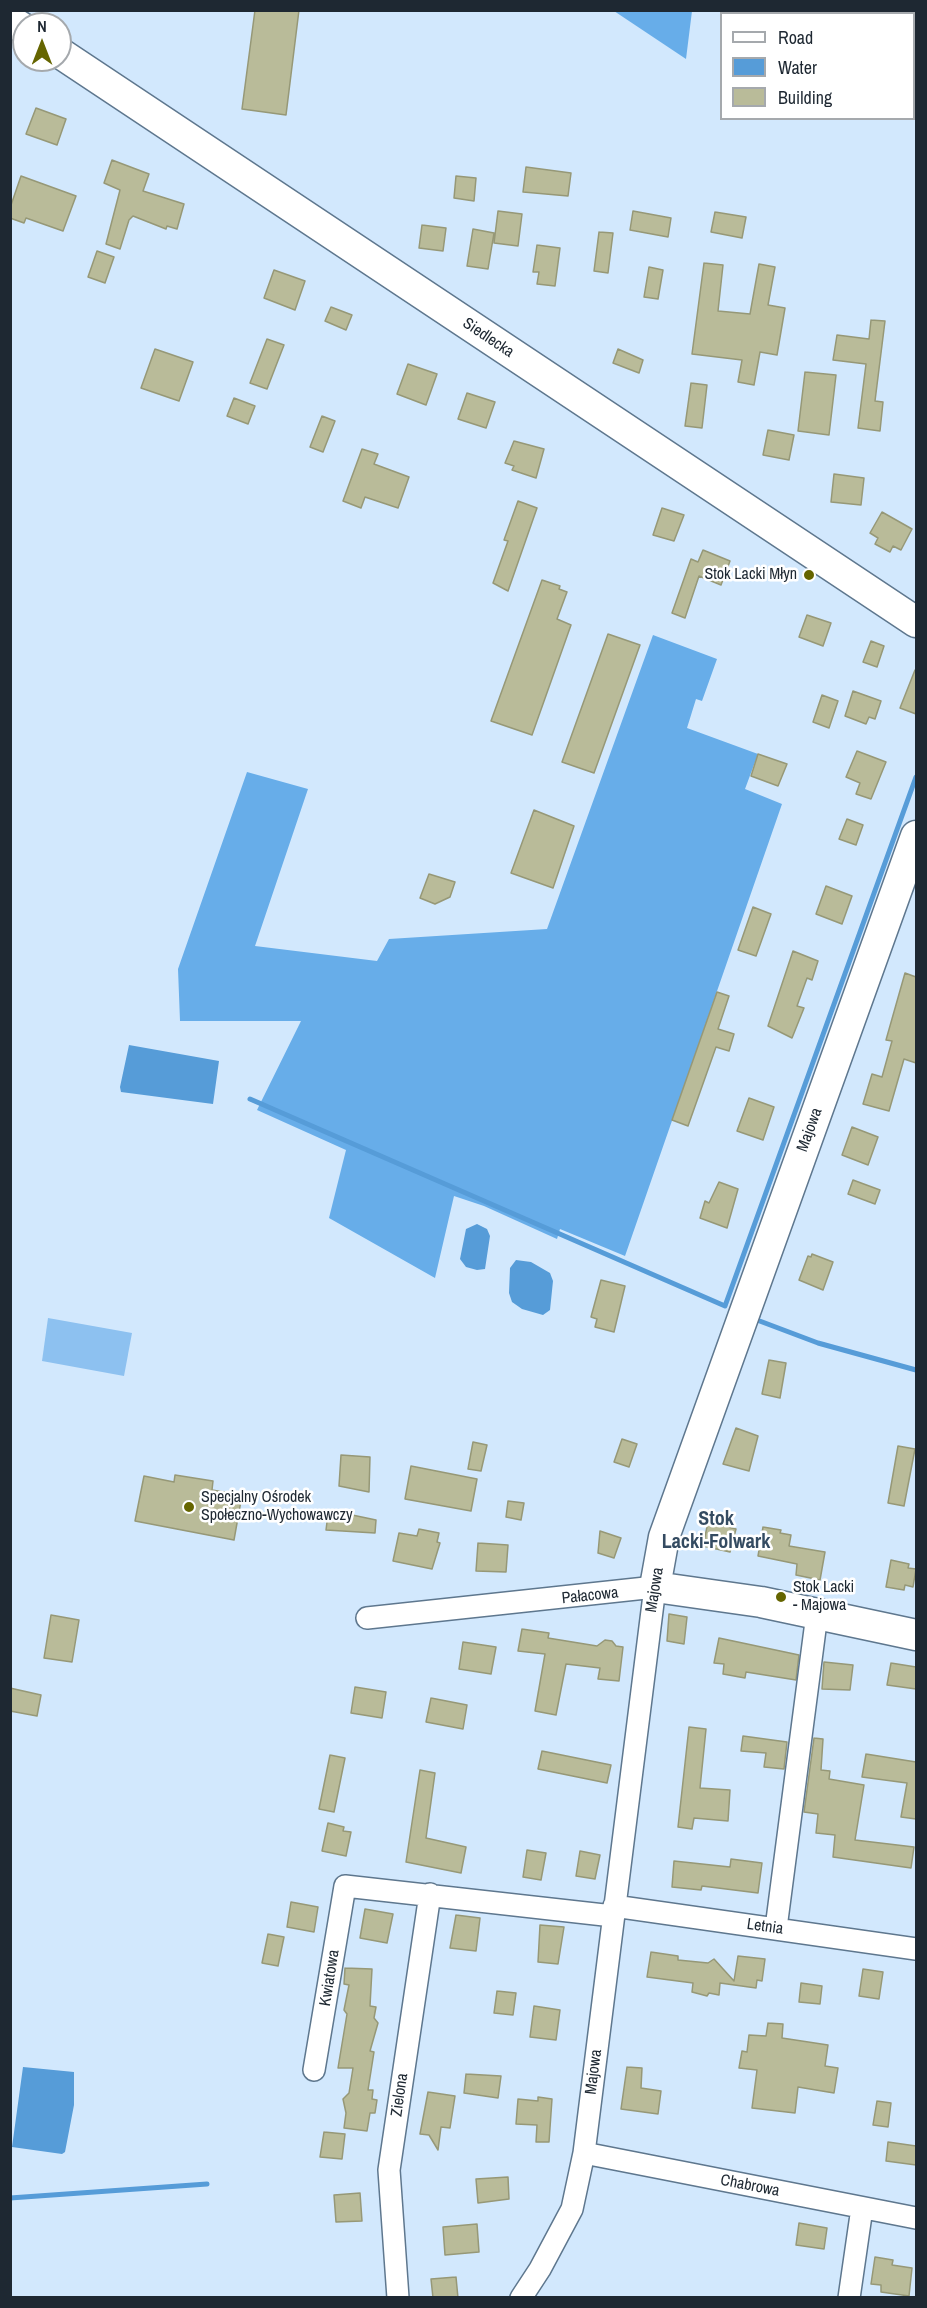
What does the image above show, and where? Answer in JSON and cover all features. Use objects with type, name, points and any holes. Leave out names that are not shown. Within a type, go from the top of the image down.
[{"type":"street","name":"Siedlecka","points":[[72,61],[916,622]]},
{"type":"street","name":"Majowa","points":[[521,2298],[540,2269],[572,2209],[584,2153],[655,1587],[664,1537],[916,836]]},
{"type":"street","name":"Pałacowa","points":[[367,1618],[655,1587],[760,1602],[916,1635]]},
{"type":"street","points":[[776,1928],[817,1614]]},
{"type":"street","name":"Letnia","points":[[345,1886],[776,1928],[916,1949]]},
{"type":"street","name":"Kwiatowa","points":[[314,2070],[345,1886]]},
{"type":"street","name":"Zielona","points":[[398,2298],[389,2170],[430,1893]]},
{"type":"street","name":"Chabrowa","points":[[584,2153],[916,2218]]},
{"type":"street","points":[[849,2298],[862,2208]]},
{"type":"shaded area","points":[[614,11],[692,11],[686,59]]},
{"type":"shaded area","points":[[653,635],[717,659],[702,701],[696,699],[687,728],[758,754],[745,789],[782,804],[625,1256],[560,1229],[557,1239],[484,1206],[454,1196],[435,1278],[329,1218],[346,1150],[257,1110],[301,1021],[180,1021],[178,969],[247,772],[308,789],[255,946],[377,961],[389,939],[547,929]]},
{"type":"shaded area","points":[[48,1318],[132,1333],[124,1376],[42,1361]]},
{"type":"water","points":[[129,1045],[219,1061],[213,1104],[121,1092],[120,1087]]},
{"type":"water","points":[[477,1224],[487,1229],[490,1236],[485,1269],[477,1270],[466,1267],[460,1259],[466,1229]]},
{"type":"water","points":[[516,1260],[531,1262],[550,1273],[553,1281],[550,1310],[543,1315],[522,1309],[512,1302],[509,1293],[510,1268]]},
{"type":"water","points":[[23,2067],[74,2072],[74,2105],[65,2152],[62,2154],[12,2147]]},
{"type":"building","points":[[255,10],[299,10],[286,115],[242,109]]},
{"type":"building","points":[[36,108],[66,119],[57,145],[26,134]]},
{"type":"building","points":[[112,160],[149,174],[143,191],[184,204],[177,229],[167,226],[166,229],[133,216],[129,220],[120,249],[106,244],[120,190],[104,183]]},
{"type":"building","points":[[526,167],[571,173],[568,196],[523,192]]},
{"type":"building","points":[[21,176],[76,196],[63,231],[26,218],[24,223],[10,218],[10,208]]},
{"type":"building","points":[[456,176],[476,178],[474,201],[454,198]]},
{"type":"building","points":[[498,211],[522,214],[518,246],[494,243]]},
{"type":"building","points":[[633,211],[671,218],[668,237],[630,230]]},
{"type":"building","points":[[715,212],[746,217],[742,238],[711,232]]},
{"type":"building","points":[[422,225],[446,228],[443,251],[419,248]]},
{"type":"building","points":[[473,229],[494,233],[488,269],[467,266]]},
{"type":"building","points":[[599,232],[613,233],[608,273],[594,271]]},
{"type":"building","points":[[537,245],[560,248],[555,286],[537,284],[539,272],[533,272]]},
{"type":"building","points":[[97,251],[114,257],[105,283],[88,277]]},
{"type":"building","points":[[704,263],[723,265],[718,311],[750,314],[759,264],[775,267],[768,305],[785,308],[777,355],[760,352],[754,385],[738,382],[742,360],[692,354]]},
{"type":"building","points":[[649,267],[663,270],[658,299],[644,297]]},
{"type":"building","points":[[274,270],[305,281],[295,310],[264,298]]},
{"type":"building","points":[[331,307],[352,315],[346,330],[325,321]]},
{"type":"building","points":[[871,320],[885,321],[875,401],[883,402],[880,431],[858,428],[866,364],[833,360],[837,335],[869,339]]},
{"type":"building","points":[[267,339],[284,345],[267,389],[250,383]]},
{"type":"building","points":[[155,349],[193,362],[179,401],[141,388]]},
{"type":"building","points":[[618,349],[643,360],[639,373],[613,363]]},
{"type":"building","points":[[408,364],[437,374],[426,405],[397,394]]},
{"type":"building","points":[[805,372],[836,375],[829,435],[798,431]]},
{"type":"building","points":[[691,383],[707,385],[702,428],[685,426]]},
{"type":"building","points":[[467,393],[495,402],[486,428],[458,419]]},
{"type":"building","points":[[234,398],[255,406],[248,424],[227,416]]},
{"type":"building","points":[[322,416],[335,421],[323,452],[310,447]]},
{"type":"building","points":[[768,430],[794,435],[789,460],[763,455]]},
{"type":"building","points":[[514,441],[544,449],[536,478],[512,470],[514,466],[505,463]]},
{"type":"building","points":[[362,449],[378,454],[374,464],[409,477],[398,508],[365,497],[361,508],[343,501]]},
{"type":"building","points":[[834,474],[864,478],[861,505],[831,502]]},
{"type":"building","points":[[518,501],[537,508],[508,591],[493,583],[508,541],[504,540]]},
{"type":"building","points":[[662,508],[684,515],[674,541],[653,535]]},
{"type":"building","points":[[882,512],[912,529],[901,550],[893,546],[890,552],[875,544],[878,538],[870,533]]},
{"type":"building","points":[[703,550],[730,561],[721,585],[699,576],[685,618],[672,613],[691,559],[698,562]]},
{"type":"building","points":[[542,580],[560,586],[559,589],[567,592],[557,619],[571,625],[532,735],[491,721]]},
{"type":"building","points":[[807,615],[831,623],[823,646],[799,637]]},
{"type":"building","points":[[608,634],[640,645],[594,773],[562,762]]},
{"type":"building","points":[[871,641],[884,646],[877,667],[863,662]]},
{"type":"building","points":[[916,670],[916,714],[900,708]]},
{"type":"building","points":[[853,691],[881,701],[875,719],[869,717],[866,724],[845,716]]},
{"type":"building","points":[[822,695],[838,701],[829,728],[813,722]]},
{"type":"building","points":[[857,751],[886,762],[871,799],[856,794],[860,783],[846,777]]},
{"type":"building","points":[[758,754],[787,764],[778,786],[751,776]]},
{"type":"building","points":[[534,810],[574,826],[553,888],[511,873]]},
{"type":"building","points":[[847,819],[863,825],[856,845],[839,839]]},
{"type":"building","points":[[429,874],[455,882],[450,897],[435,904],[420,898]]},
{"type":"building","points":[[826,886],[852,896],[842,924],[816,914]]},
{"type":"building","points":[[753,907],[771,914],[756,956],[738,950]]},
{"type":"building","points":[[793,951],[818,961],[812,980],[807,978],[797,1006],[804,1008],[792,1038],[768,1026]]},
{"type":"building","points":[[905,973],[916,977],[916,1063],[904,1059],[889,1111],[863,1104],[872,1074],[882,1077],[892,1041],[886,1040]]},
{"type":"building","points":[[717,992],[729,996],[718,1029],[734,1034],[729,1051],[716,1047],[688,1126],[672,1120]]},
{"type":"building","points":[[749,1098],[774,1107],[763,1140],[737,1131]]},
{"type":"building","points":[[852,1127],[878,1137],[868,1165],[842,1155]]},
{"type":"building","points":[[853,1180],[880,1190],[875,1204],[848,1194]]},
{"type":"building","points":[[719,1182],[738,1189],[727,1228],[700,1218],[705,1201],[709,1203]]},
{"type":"building","points":[[812,1254],[833,1262],[823,1290],[799,1280],[808,1256],[811,1257]]},
{"type":"building","points":[[601,1280],[625,1286],[614,1332],[595,1327],[597,1319],[591,1317]]},
{"type":"building","points":[[769,1360],[786,1363],[780,1398],[762,1394]]},
{"type":"building","points":[[736,1428],[758,1436],[749,1471],[723,1464]]},
{"type":"building","points":[[622,1439],[637,1444],[629,1467],[614,1462]]},
{"type":"building","points":[[473,1442],[487,1445],[481,1471],[468,1469]]},
{"type":"building","points":[[898,1446],[915,1449],[904,1506],[888,1503]]},
{"type":"building","points":[[341,1455],[370,1457],[369,1492],[339,1486]]},
{"type":"building","points":[[411,1466],[477,1479],[471,1511],[405,1499]]},
{"type":"building","name":"Specjalny Ośrodek Społeczno-Wychowawczy","points":[[175,1475],[213,1481],[212,1490],[242,1495],[234,1540],[135,1521],[144,1476],[174,1482]]},
{"type":"building","points":[[508,1501],[524,1503],[521,1520],[506,1517]]},
{"type":"building","points":[[338,1512],[376,1520],[375,1533],[326,1530],[328,1514]]},
{"type":"building","points":[[708,1522],[736,1529],[730,1552],[703,1546]]},
{"type":"building","points":[[763,1527],[781,1530],[780,1533],[791,1535],[789,1546],[825,1552],[820,1580],[796,1575],[797,1564],[758,1556]]},
{"type":"building","points":[[419,1529],[439,1533],[437,1542],[440,1543],[432,1569],[393,1561],[399,1533],[417,1536]]},
{"type":"building","points":[[600,1531],[621,1538],[614,1558],[598,1553]]},
{"type":"building","points":[[478,1543],[508,1545],[506,1572],[476,1571]]},
{"type":"building","points":[[891,1560],[909,1564],[908,1568],[916,1569],[913,1587],[905,1585],[904,1590],[886,1587]]},
{"type":"building","points":[[669,1614],[687,1617],[684,1644],[667,1641]]},
{"type":"building","points":[[51,1615],[79,1620],[72,1662],[44,1658]]},
{"type":"building","points":[[522,1629],[549,1633],[548,1638],[597,1646],[605,1640],[612,1641],[616,1646],[623,1647],[619,1681],[598,1679],[600,1668],[566,1664],[556,1715],[535,1711],[545,1654],[518,1651]]},
{"type":"building","points":[[719,1638],[799,1655],[796,1680],[746,1672],[745,1678],[723,1674],[724,1664],[714,1663]]},
{"type":"building","points":[[463,1642],[496,1647],[491,1674],[459,1669]]},
{"type":"building","points":[[824,1662],[853,1665],[850,1690],[822,1689]]},
{"type":"building","points":[[891,1663],[916,1667],[916,1689],[887,1685]]},
{"type":"building","points":[[355,1687],[386,1692],[382,1718],[351,1713]]},
{"type":"building","points":[[10,1688],[41,1695],[37,1716],[10,1711]]},
{"type":"building","points":[[431,1698],[467,1705],[463,1729],[426,1722]]},
{"type":"building","points":[[689,1727],[706,1729],[700,1788],[730,1790],[728,1821],[694,1818],[692,1829],[678,1827]]},
{"type":"building","points":[[743,1736],[787,1742],[784,1769],[764,1767],[766,1753],[741,1751]]},
{"type":"building","points":[[814,1738],[823,1739],[821,1770],[830,1771],[829,1779],[864,1785],[855,1840],[914,1847],[911,1868],[833,1857],[835,1835],[816,1833],[818,1814],[804,1812]]},
{"type":"building","points":[[542,1751],[611,1765],[607,1783],[538,1769]]},
{"type":"building","points":[[866,1754],[916,1762],[916,1819],[901,1817],[907,1783],[862,1777]]},
{"type":"building","points":[[330,1755],[345,1758],[334,1812],[319,1809]]},
{"type":"building","points":[[420,1770],[435,1773],[426,1838],[466,1847],[461,1873],[406,1862]]},
{"type":"building","points":[[328,1823],[344,1827],[343,1831],[351,1832],[346,1856],[322,1851]]},
{"type":"building","points":[[527,1850],[546,1853],[541,1880],[523,1877]]},
{"type":"building","points":[[580,1851],[600,1855],[595,1879],[576,1876]]},
{"type":"building","points":[[731,1859],[762,1863],[758,1893],[702,1886],[701,1890],[672,1887],[674,1861],[730,1867]]},
{"type":"building","points":[[291,1902],[318,1907],[314,1932],[287,1927]]},
{"type":"building","points":[[365,1909],[393,1914],[387,1943],[360,1938]]},
{"type":"building","points":[[456,1915],[480,1918],[476,1951],[450,1948]]},
{"type":"building","points":[[540,1925],[564,1927],[558,1964],[538,1962]]},
{"type":"building","points":[[268,1934],[284,1937],[278,1966],[262,1963]]},
{"type":"building","points":[[651,1952],[678,1956],[678,1960],[708,1963],[714,1959],[734,1981],[738,1956],[765,1959],[762,1981],[757,1980],[756,1988],[720,1983],[719,1995],[709,1993],[707,1996],[692,1992],[693,1983],[647,1977]]},
{"type":"building","points":[[345,1968],[372,1969],[370,2006],[376,2007],[374,2018],[378,2023],[370,2051],[374,2052],[368,2090],[373,2090],[372,2099],[377,2100],[375,2113],[370,2113],[367,2131],[344,2128],[346,2113],[343,2099],[349,2093],[353,2068],[338,2068],[347,2014],[344,2010],[349,1985],[344,1984]]},
{"type":"building","points":[[863,1969],[883,1972],[879,1999],[859,1996]]},
{"type":"building","points":[[801,1983],[822,1986],[820,2004],[799,2002]]},
{"type":"building","points":[[497,1991],[516,1993],[513,2015],[494,2013]]},
{"type":"building","points":[[534,2006],[560,2010],[556,2040],[530,2037]]},
{"type":"building","points":[[768,2023],[783,2024],[782,2038],[828,2045],[825,2066],[838,2068],[834,2093],[798,2087],[795,2113],[752,2108],[757,2070],[739,2068],[742,2051],[747,2052],[749,2035],[766,2036]]},
{"type":"building","points":[[627,2067],[642,2068],[641,2088],[661,2091],[658,2114],[621,2109]]},
{"type":"building","points":[[466,2074],[501,2076],[498,2098],[464,2093]]},
{"type":"building","points":[[428,2092],[455,2096],[450,2128],[441,2127],[438,2150],[429,2135],[420,2134]]},
{"type":"building","points":[[538,2097],[552,2099],[549,2142],[536,2142],[537,2125],[516,2124],[518,2099],[538,2101]]},
{"type":"building","points":[[877,2101],[891,2103],[888,2127],[873,2125]]},
{"type":"building","points":[[324,2132],[345,2134],[342,2159],[320,2157]]},
{"type":"building","points":[[888,2142],[916,2146],[916,2165],[886,2161]]},
{"type":"building","points":[[508,2177],[509,2199],[478,2203],[476,2179]]},
{"type":"building","points":[[360,2193],[362,2221],[336,2222],[334,2195]]},
{"type":"building","points":[[799,2223],[827,2228],[824,2249],[796,2245]]},
{"type":"building","points":[[477,2224],[479,2252],[445,2255],[443,2227]]},
{"type":"building","points":[[875,2257],[893,2260],[892,2265],[912,2268],[909,2296],[881,2292],[881,2285],[871,2284]]},
{"type":"building","points":[[456,2277],[458,2298],[433,2298],[431,2279]]},
{"type":"waterway","points":[[250,1099],[725,1306],[916,777]]},
{"type":"waterway","points":[[758,1316],[757,1320],[818,1343],[916,1370]]},
{"type":"waterway","points":[[10,2198],[207,2184]]},
{"type":"place","name":"Stok Lacki Młyn","points":[[809,575]]},
{"type":"place","name":"Specjalny Ośrodek Społeczno-Wychowawczy","points":[[189,1507]]},
{"type":"place","name":"Stok Lacki - Majowa","points":[[781,1597]]},
{"type":"district","name":"Stok Lacki-Folwark","points":[[716,1532]]}]
